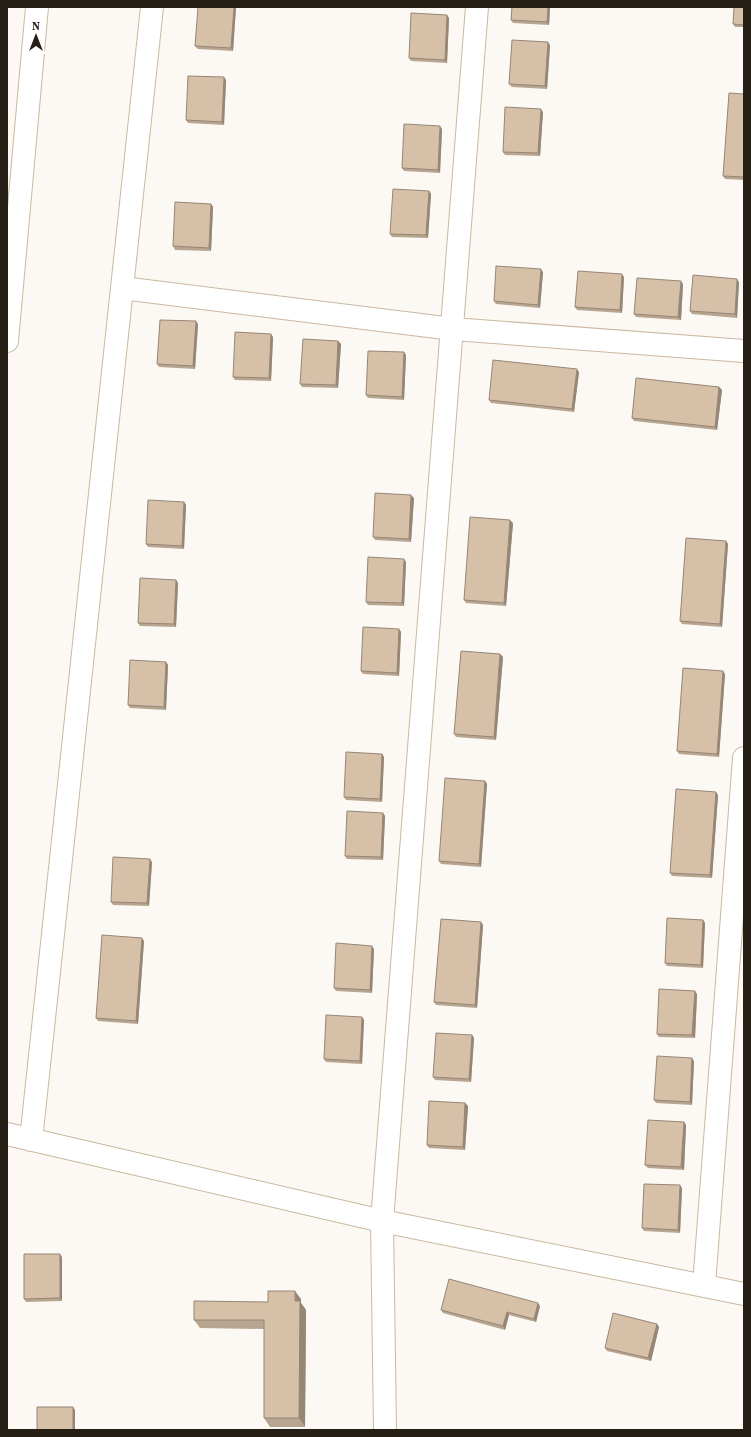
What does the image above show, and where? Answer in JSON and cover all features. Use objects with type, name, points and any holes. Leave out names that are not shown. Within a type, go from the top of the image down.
[{"type":"street","points":[[7,341],[37,7]]},
{"type":"street","points":[[32,1140],[152,7]]},
{"type":"street","points":[[386,1430],[382,1221],[477,7]]},
{"type":"street","points":[[122,288],[453,328],[744,351]]},
{"type":"street","points":[[704,1285],[744,758]]},
{"type":"street","points":[[7,1134],[382,1221],[744,1294]]},
{"type":"building","points":[[198,7],[234,7],[231,48],[195,46]]},
{"type":"building","points":[[512,7],[548,7],[547,22],[511,20]]},
{"type":"building","points":[[734,7],[744,7],[744,25],[733,24]]},
{"type":"building","points":[[411,13],[447,15],[445,60],[409,58]]},
{"type":"building","points":[[512,40],[548,42],[545,86],[509,84]]},
{"type":"building","points":[[188,76],[224,77],[222,122],[186,120]]},
{"type":"building","points":[[729,93],[744,94],[744,177],[723,176]]},
{"type":"building","points":[[505,107],[541,109],[538,153],[503,152]]},
{"type":"building","points":[[404,124],[440,126],[438,170],[402,168]]},
{"type":"building","points":[[393,189],[429,191],[426,235],[390,234]]},
{"type":"building","points":[[175,202],[211,204],[209,248],[173,246]]},
{"type":"building","points":[[496,266],[541,269],[538,305],[494,301]]},
{"type":"building","points":[[578,271],[622,274],[620,310],[575,307]]},
{"type":"building","points":[[693,275],[737,279],[735,314],[690,311]]},
{"type":"building","points":[[637,278],[681,281],[678,317],[634,314]]},
{"type":"building","points":[[160,320],[196,321],[193,366],[157,364]]},
{"type":"building","points":[[235,332],[271,334],[269,378],[233,377]]},
{"type":"building","points":[[303,339],[338,341],[336,385],[300,384]]},
{"type":"building","points":[[368,351],[404,352],[402,397],[366,395]]},
{"type":"building","points":[[493,360],[577,369],[572,409],[489,400]]},
{"type":"building","points":[[636,378],[719,387],[715,427],[632,418]]},
{"type":"building","points":[[375,493],[411,495],[409,539],[373,537]]},
{"type":"building","points":[[148,500],[184,502],[182,546],[146,544]]},
{"type":"building","points":[[470,517],[510,520],[504,603],[464,600]]},
{"type":"building","points":[[686,538],[726,541],[720,624],[680,621]]},
{"type":"building","points":[[368,557],[404,559],[402,603],[366,602]]},
{"type":"building","points":[[140,578],[176,580],[174,624],[138,623]]},
{"type":"building","points":[[363,627],[399,629],[397,673],[361,671]]},
{"type":"building","points":[[461,651],[500,654],[494,737],[454,734]]},
{"type":"building","points":[[130,660],[166,662],[164,707],[128,705]]},
{"type":"building","points":[[683,668],[723,671],[717,754],[677,751]]},
{"type":"building","points":[[346,752],[382,754],[380,799],[344,797]]},
{"type":"building","points":[[445,778],[485,781],[479,864],[439,861]]},
{"type":"building","points":[[676,789],[716,792],[710,875],[670,873]]},
{"type":"building","points":[[347,811],[383,813],[381,857],[345,856]]},
{"type":"building","points":[[113,857],[150,859],[147,903],[111,902]]},
{"type":"building","points":[[667,918],[703,920],[701,965],[665,963]]},
{"type":"building","points":[[441,919],[481,922],[475,1005],[434,1002]]},
{"type":"building","points":[[102,935],[142,938],[136,1021],[96,1018]]},
{"type":"building","points":[[336,943],[372,946],[370,990],[334,988]]},
{"type":"building","points":[[659,989],[695,991],[692,1035],[657,1034]]},
{"type":"building","points":[[326,1015],[362,1017],[360,1061],[324,1059]]},
{"type":"building","points":[[436,1033],[472,1035],[469,1079],[433,1077]]},
{"type":"building","points":[[657,1056],[692,1058],[690,1102],[654,1100]]},
{"type":"building","points":[[429,1101],[465,1103],[463,1147],[427,1145]]},
{"type":"building","points":[[648,1120],[684,1122],[681,1167],[645,1165]]},
{"type":"building","points":[[644,1184],[680,1185],[678,1230],[642,1228]]},
{"type":"building","points":[[24,1254],[60,1254],[60,1298],[24,1299]]},
{"type":"building","points":[[449,1279],[538,1303],[534,1319],[507,1312],[503,1326],[441,1310]]},
{"type":"building","points":[[268,1291],[295,1291],[295,1301],[300,1301],[299,1418],[264,1418],[264,1320],[194,1320],[194,1301],[268,1302]]},
{"type":"building","points":[[613,1313],[657,1324],[648,1358],[605,1348]]},
{"type":"building","points":[[37,1407],[73,1407],[73,1430],[37,1430]]}]
